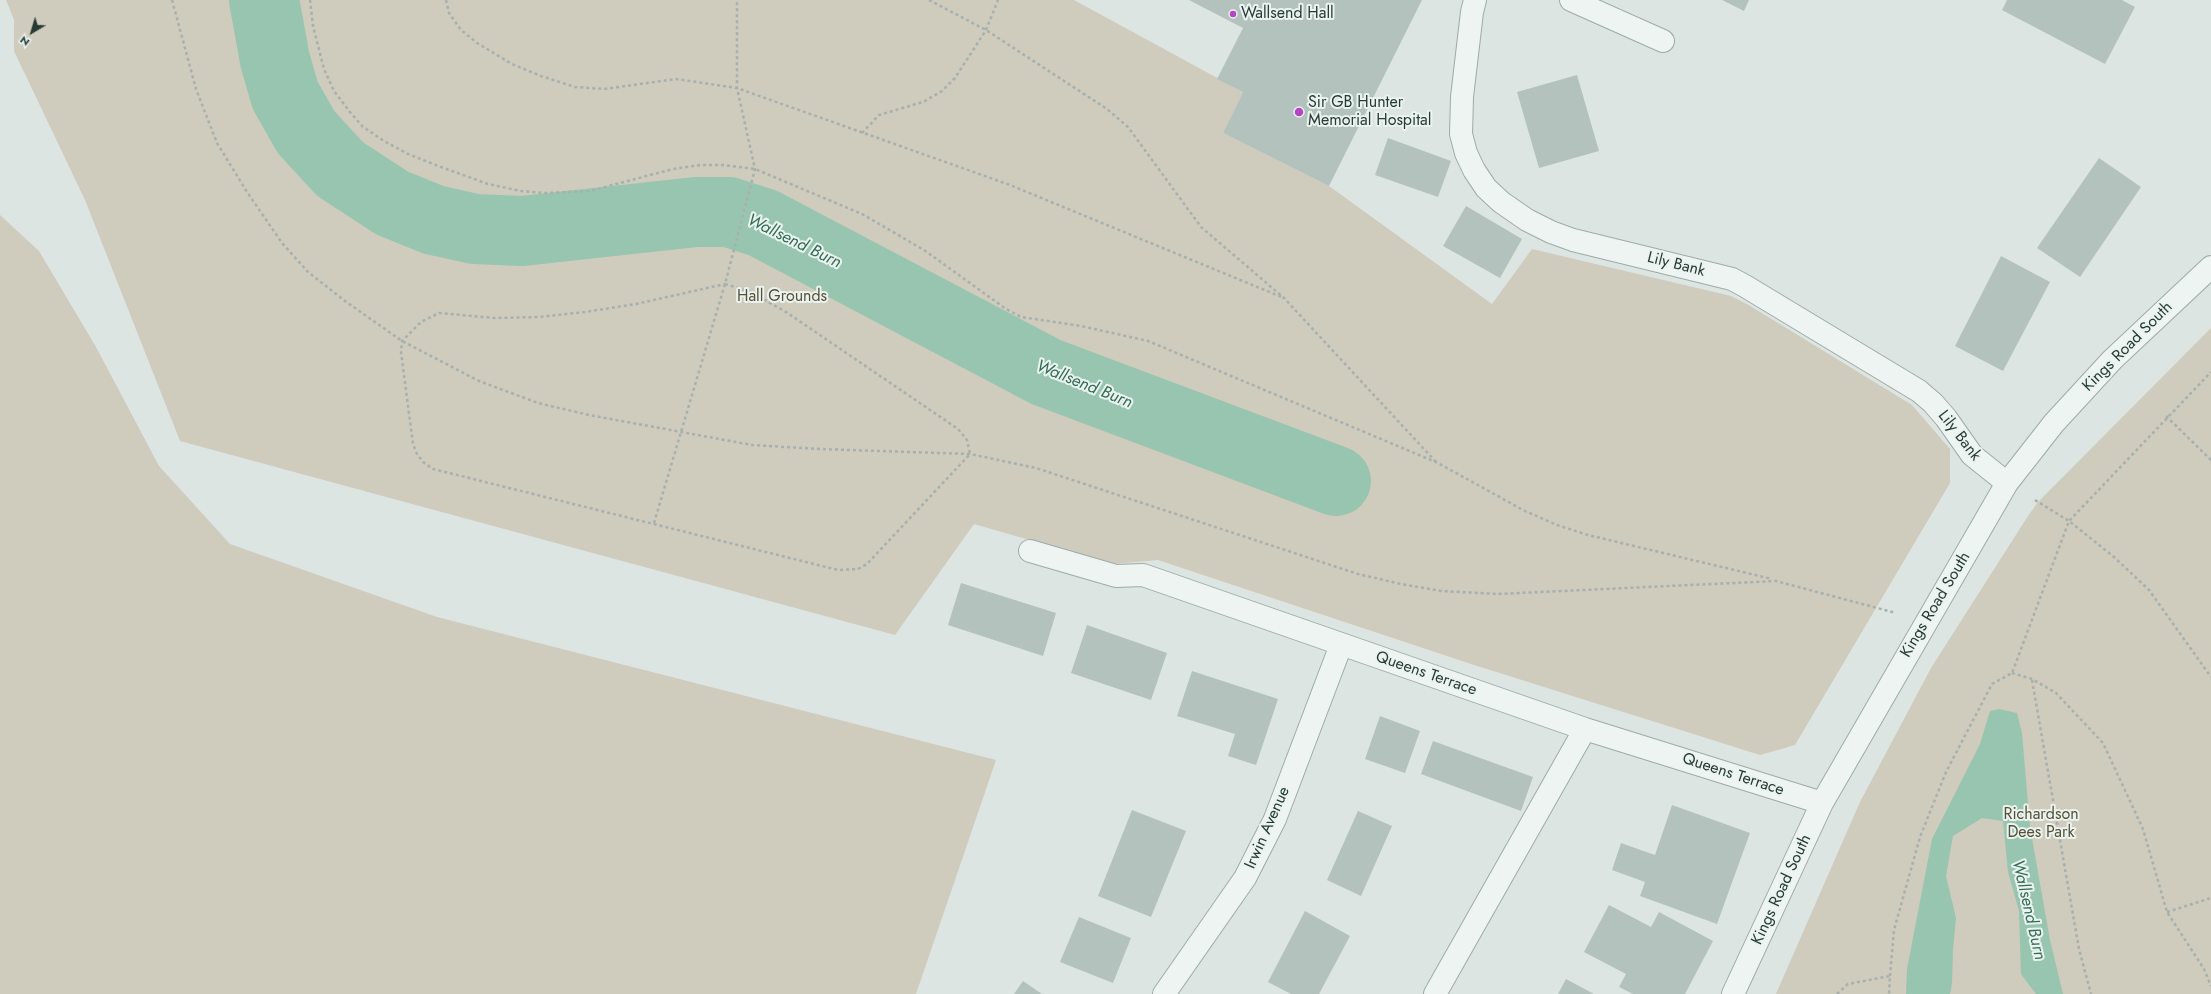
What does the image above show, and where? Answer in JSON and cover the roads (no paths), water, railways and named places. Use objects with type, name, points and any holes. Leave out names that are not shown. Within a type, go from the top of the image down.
[{"type":"street","name":"Lily Bank","points":[[1476,0],[1472,12],[1462,97],[1462,134],[1466,153],[1474,170],[1486,188],[1501,202],[1527,220],[1551,232],[1573,240],[1732,279],[1745,286],[1919,391],[1933,403],[1946,418],[1972,455],[2007,483]]},
{"type":"street","points":[[1571,0],[1663,41]]},
{"type":"street","name":"Kings Road South","points":[[1733,994],[1822,803],[1925,622],[2007,483],[2054,423],[2107,365],[2211,267]]},
{"type":"street","name":"Queens Terrace","points":[[1030,551],[1116,576],[1142,575],[1341,645],[1585,728],[1822,803]]},
{"type":"street","name":"Irwin Avenue","points":[[1164,994],[1245,878],[1268,832],[1341,645]]},
{"type":"street","points":[[1435,994],[1585,728]]},
{"type":"water","points":[[1999,709],[2017,713],[2022,733],[2030,827],[2050,940],[2063,994],[2036,994],[2021,974],[2019,911],[2008,872],[2003,821],[1982,818],[1953,836],[1946,876],[1956,918],[1952,984],[1950,994],[1906,994],[1907,969],[1932,839],[1980,744],[1990,711]]},
{"type":"waterway","name":"Wallsend Burn","points":[[264,0],[275,60],[285,95],[306,132],[340,169],[392,203],[434,220],[475,229],[522,231],[696,212],[729,212],[763,223],[1046,372],[1336,481]]},
{"type":"place","name":"Wallsend Hall","points":[[1233,14]]},
{"type":"place","name":"Sir GB Hunter Memorial Hospital","points":[[1299,112]]},
{"type":"park label","name":"Hall Grounds","points":[[782,297]]},
{"type":"park label","name":"Richardson Dees Park","points":[[2041,824]]}]
